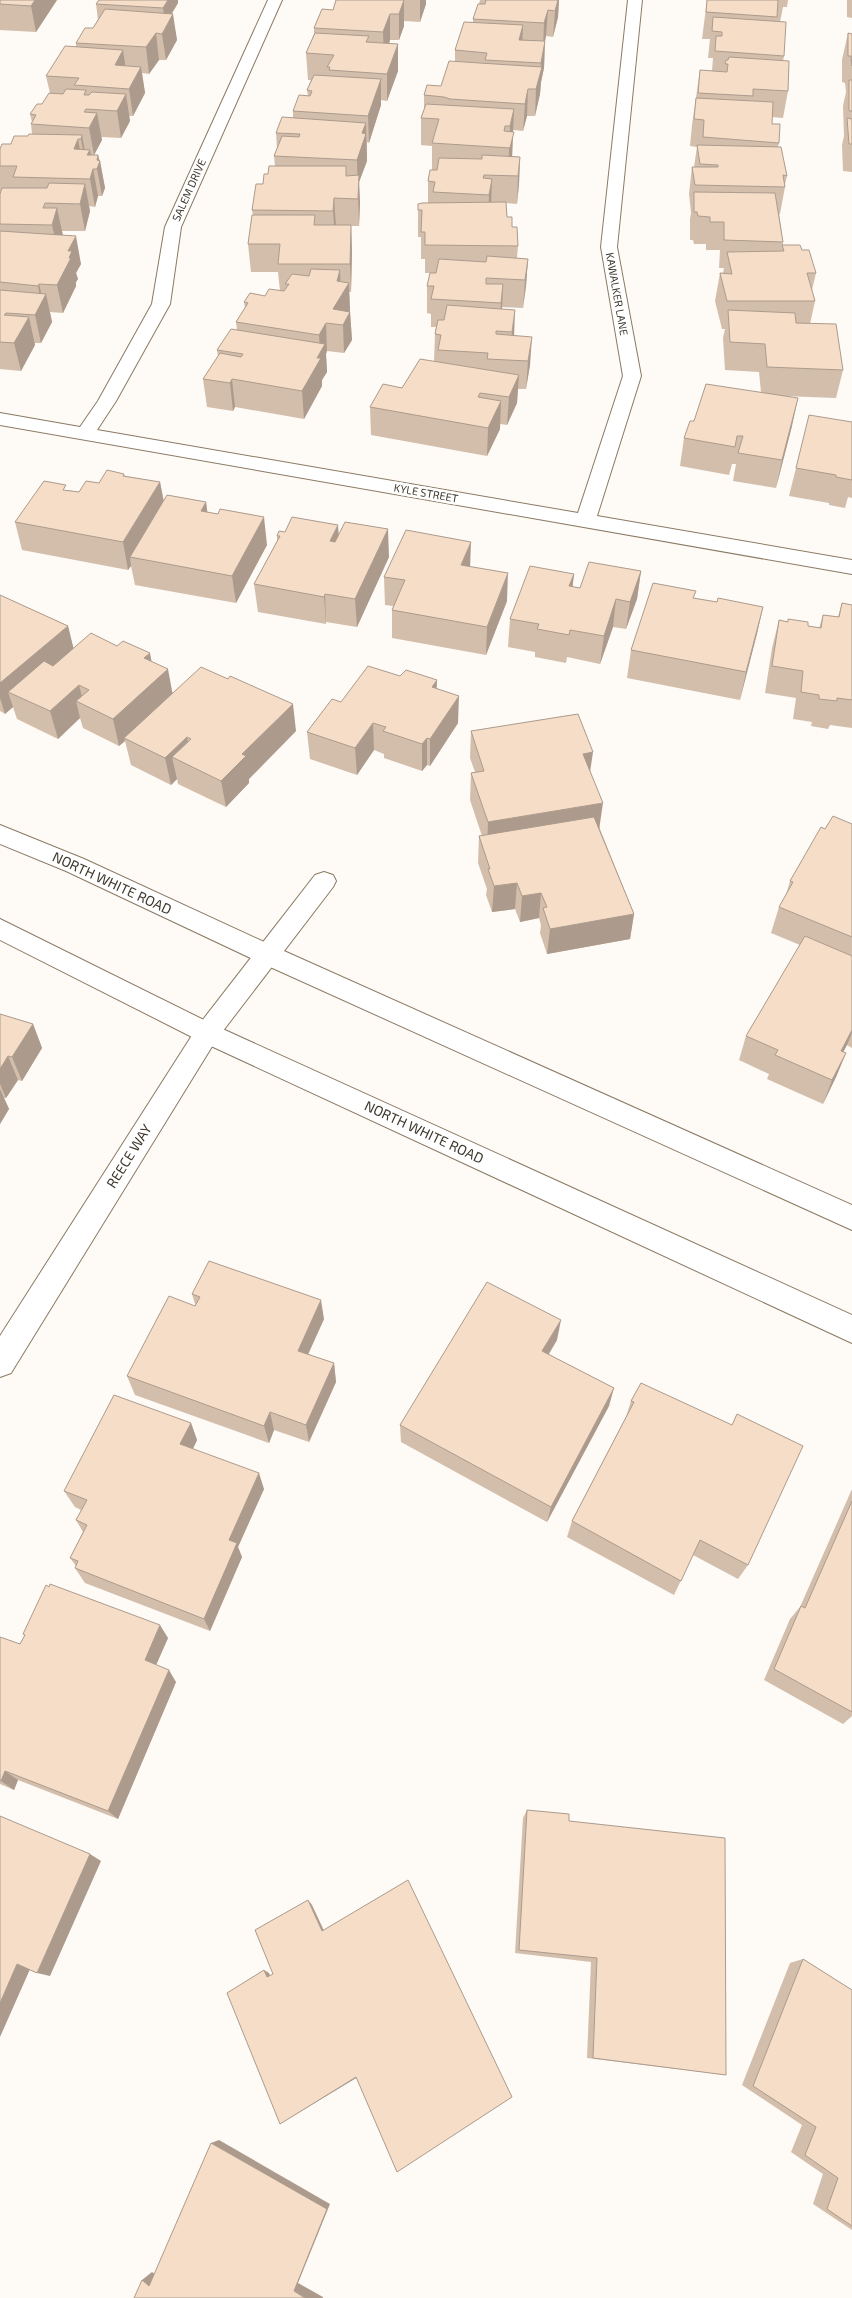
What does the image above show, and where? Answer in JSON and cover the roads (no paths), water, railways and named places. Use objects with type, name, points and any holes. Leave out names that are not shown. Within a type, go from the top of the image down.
[{"type":"street","name":"SALEM DRIVE","points":[[85,434],[162,304],[173,227],[275,0]]},
{"type":"street","name":"KAWALKER LANE","points":[[586,521],[632,376],[609,247],[635,0]]},
{"type":"street","name":"KYLE STREET","points":[[0,419],[852,567]]},
{"type":"street","name":"NORTH WHITE ROAD","points":[[0,834],[75,865],[266,954],[852,1218]]},
{"type":"street","name":"REECE WAY","points":[[0,1363],[207,1033],[324,881]]},
{"type":"street","name":"NORTH WHITE ROAD","points":[[0,929],[207,1033],[852,1329]]}]
